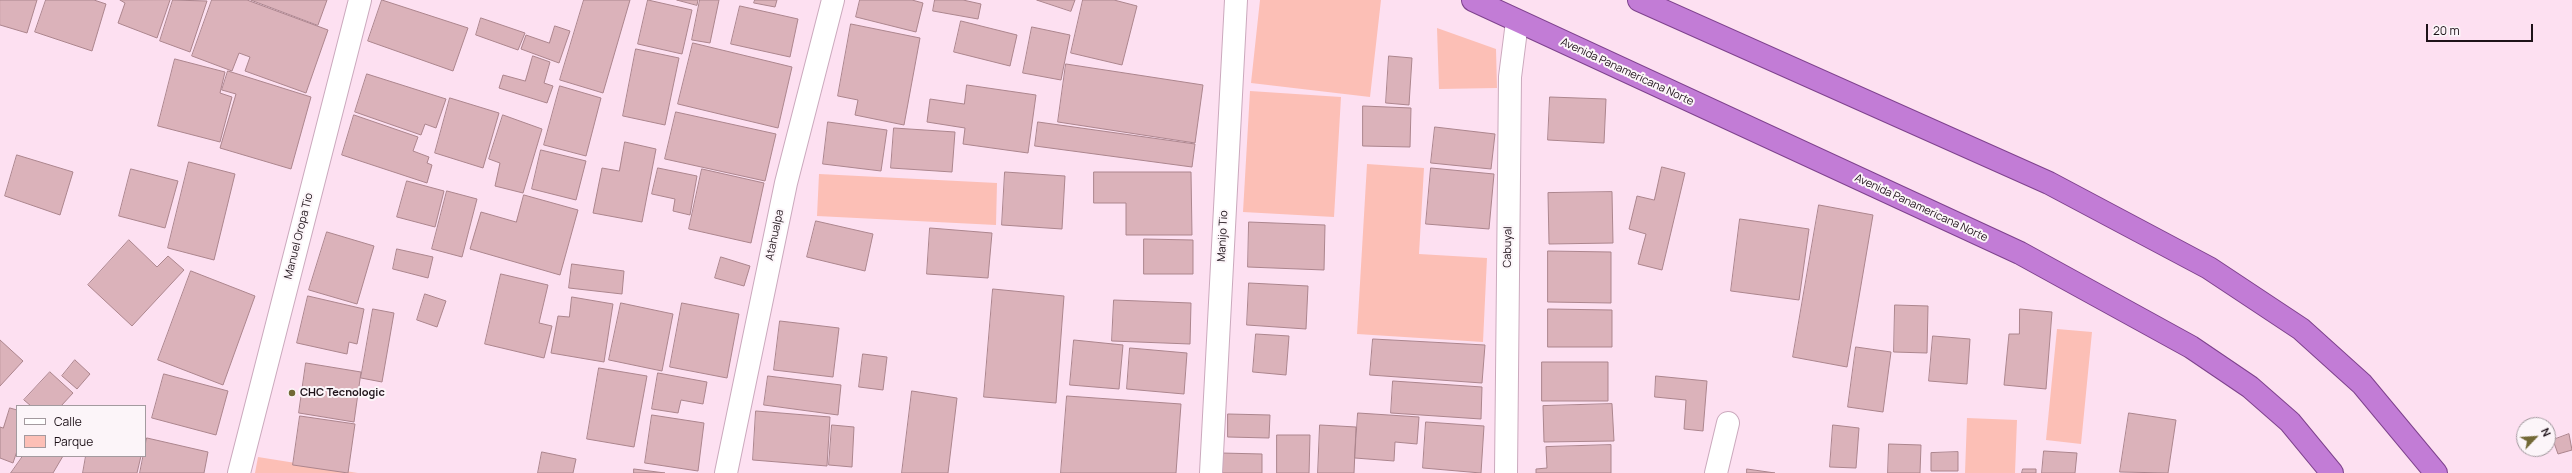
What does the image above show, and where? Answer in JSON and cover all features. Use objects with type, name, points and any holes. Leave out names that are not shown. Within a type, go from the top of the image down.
[{"type":"highway","name":"Avenida Panamericana Norte","points":[[1473,0],[1517,22],[2020,253],[2191,347],[2250,387],[2290,422],[2332,473]]},
{"type":"highway","points":[[1639,0],[2049,183],[2209,268],[2301,329],[2362,384],[2436,473]]},
{"type":"street","name":"Manuel Oropa Tio","points":[[239,473],[360,0]]},
{"type":"street","name":"Atahualpa","points":[[726,473],[786,183],[833,0]]},
{"type":"street","name":"Manijo Tio","points":[[1211,473],[1236,0]]},
{"type":"street","name":"Cabuyal","points":[[1506,473],[1510,77],[1517,22]]},
{"type":"street","points":[[1716,473],[1728,423]]},
{"type":"green space","points":[[1260,0],[1381,0],[1370,97],[1251,83]]},
{"type":"green space","points":[[1437,28],[1496,49],[1497,88],[1439,89]]},
{"type":"green space","points":[[1250,91],[1341,97],[1334,217],[1243,212]]},
{"type":"green space","points":[[1367,164],[1424,168],[1419,254],[1487,258],[1483,342],[1357,334]]},
{"type":"green space","points":[[819,174],[997,183],[996,225],[817,216]]},
{"type":"green space","points":[[2057,329],[2092,332],[2081,444],[2046,440]]},
{"type":"green space","points":[[1967,418],[2017,420],[2015,473],[1965,473]]},
{"type":"green space","points":[[258,457],[358,473],[255,473]]},
{"type":"building","points":[[0,0],[37,0],[27,33],[0,25]]},
{"type":"building","points":[[46,0],[94,0],[106,4],[92,51],[35,32]]},
{"type":"building","points":[[120,0],[170,0],[157,38],[118,23],[125,3]]},
{"type":"building","points":[[173,0],[207,1],[190,52],[160,41]]},
{"type":"building","points":[[212,0],[247,0],[328,30],[306,93],[245,71],[250,57],[239,53],[232,71],[192,56]]},
{"type":"building","points":[[251,0],[327,0],[318,25]]},
{"type":"building","points":[[382,0],[468,28],[453,71],[368,41]]},
{"type":"building","points":[[584,0],[630,0],[603,93],[560,80]]},
{"type":"building","points":[[648,0],[692,10],[682,54],[638,44]]},
{"type":"building","points":[[677,0],[698,0],[697,5]]},
{"type":"building","points":[[700,0],[719,0],[710,43],[692,40]]},
{"type":"building","points":[[755,0],[777,0],[775,7],[754,3]]},
{"type":"building","points":[[860,0],[912,0],[923,3],[916,32],[856,17]]},
{"type":"building","points":[[935,0],[963,0],[981,4],[978,19],[933,11]]},
{"type":"building","points":[[1037,0],[1075,0],[1071,11]]},
{"type":"building","points":[[1083,0],[1114,0],[1137,6],[1122,65],[1071,53]]},
{"type":"building","points":[[740,6],[798,19],[790,57],[731,44]]},
{"type":"building","points":[[481,18],[525,33],[518,50],[476,35]]},
{"type":"building","points":[[961,21],[1017,35],[1010,66],[954,52]]},
{"type":"building","points":[[851,24],[920,38],[904,125],[855,115],[858,100],[838,96]]},
{"type":"building","points":[[555,26],[570,31],[559,63],[521,49],[526,35],[549,43]]},
{"type":"building","points":[[1032,27],[1070,35],[1061,80],[1023,73]]},
{"type":"building","points":[[693,43],[792,67],[778,128],[678,104]]},
{"type":"building","points":[[636,49],[679,58],[665,125],[623,116]]},
{"type":"building","points":[[533,56],[550,62],[544,83],[553,86],[547,103],[499,88],[503,75],[525,81]]},
{"type":"building","points":[[1389,56],[1412,58],[1409,105],[1386,103]]},
{"type":"building","points":[[175,59],[225,72],[220,93],[232,97],[220,142],[158,126]]},
{"type":"building","points":[[1066,64],[1203,85],[1195,143],[1058,122]]},
{"type":"building","points":[[228,71],[311,97],[291,169],[220,148],[236,94],[222,90]]},
{"type":"building","points":[[367,74],[446,99],[436,128],[425,124],[421,135],[355,112]]},
{"type":"building","points":[[967,85],[1036,95],[1028,153],[963,144],[965,128],[927,122],[930,99],[964,104]]},
{"type":"building","points":[[560,86],[601,98],[586,156],[544,145]]},
{"type":"building","points":[[1550,97],[1606,99],[1604,143],[1548,140]]},
{"type":"building","points":[[450,98],[499,113],[483,168],[435,153]]},
{"type":"building","points":[[1363,106],[1411,108],[1410,147],[1363,146]]},
{"type":"building","points":[[676,112],[776,134],[765,181],[665,159]]},
{"type":"building","points":[[354,115],[418,137],[413,151],[429,157],[427,163],[432,165],[427,183],[342,155]]},
{"type":"building","points":[[503,115],[542,129],[523,193],[495,186],[500,163],[489,159]]},
{"type":"building","points":[[828,122],[887,130],[881,171],[823,164]]},
{"type":"building","points":[[1038,122],[1195,144],[1192,167],[1035,146]]},
{"type":"building","points":[[1435,127],[1495,134],[1491,169],[1431,163]]},
{"type":"building","points":[[894,128],[955,132],[952,172],[891,168]]},
{"type":"building","points":[[625,142],[656,149],[642,222],[593,213],[602,168],[619,171]]},
{"type":"building","points":[[541,150],[586,161],[576,200],[532,189]]},
{"type":"building","points":[[17,155],[73,172],[60,215],[5,196]]},
{"type":"building","points":[[189,162],[235,174],[214,260],[168,248]]},
{"type":"building","points":[[1662,167],[1685,173],[1662,270],[1638,264],[1646,234],[1629,229],[1637,196],[1654,200]]},
{"type":"building","points":[[658,168],[697,176],[690,215],[673,211],[675,199],[652,194]]},
{"type":"building","points":[[1431,168],[1494,174],[1489,229],[1426,224]]},
{"type":"building","points":[[131,169],[178,181],[165,228],[119,216]]},
{"type":"building","points":[[702,169],[764,183],[751,243],[689,229]]},
{"type":"building","points":[[1005,172],[1065,176],[1062,229],[1002,225]]},
{"type":"building","points":[[1094,172],[1191,172],[1192,235],[1126,235],[1126,203],[1094,203]]},
{"type":"building","points":[[407,181],[444,191],[435,227],[397,217]]},
{"type":"building","points":[[447,191],[477,199],[462,257],[432,249]]},
{"type":"building","points":[[1612,192],[1613,243],[1549,244],[1548,193]]},
{"type":"building","points":[[524,195],[578,210],[560,275],[470,249],[481,212],[516,222]]},
{"type":"building","points":[[1819,205],[1873,215],[1847,367],[1793,357]]},
{"type":"building","points":[[1740,219],[1809,229],[1799,300],[1731,291]]},
{"type":"building","points":[[816,221],[873,234],[865,271],[807,257]]},
{"type":"building","points":[[1249,222],[1325,225],[1324,270],[1248,267]]},
{"type":"building","points":[[930,228],[992,233],[988,278],[927,274]]},
{"type":"building","points":[[327,232],[374,246],[357,304],[309,290]]},
{"type":"building","points":[[1144,239],[1193,240],[1193,274],[1144,274]]},
{"type":"building","points":[[129,240],[157,267],[168,256],[184,270],[132,326],[88,285]]},
{"type":"building","points":[[397,249],[433,257],[428,278],[393,269]]},
{"type":"building","points":[[1548,251],[1611,252],[1611,303],[1548,302]]},
{"type":"building","points":[[721,257],[750,266],[744,286],[715,278]]},
{"type":"building","points":[[572,264],[624,271],[622,294],[569,288]]},
{"type":"building","points":[[191,271],[255,296],[223,385],[158,360]]},
{"type":"building","points":[[501,274],[548,285],[539,323],[552,326],[544,358],[485,344]]},
{"type":"building","points":[[1249,283],[1308,286],[1306,329],[1247,325]]},
{"type":"building","points":[[993,289],[1064,296],[1056,403],[984,397]]},
{"type":"building","points":[[425,294],[446,301],[437,327],[417,320]]},
{"type":"building","points":[[308,296],[364,309],[357,344],[349,342],[347,354],[297,343]]},
{"type":"building","points":[[572,297],[613,304],[604,362],[551,353],[558,316],[569,317]]},
{"type":"building","points":[[1114,300],[1191,303],[1190,344],[1112,341]]},
{"type":"building","points":[[621,303],[673,314],[662,371],[609,360]]},
{"type":"building","points":[[682,303],[739,314],[727,378],[670,367]]},
{"type":"building","points":[[1895,305],[1928,306],[1927,353],[1894,352]]},
{"type":"building","points":[[373,309],[394,313],[382,382],[361,378]]},
{"type":"building","points":[[1548,309],[1612,310],[1612,347],[1548,347]]},
{"type":"building","points":[[2020,309],[2052,312],[2046,389],[2004,385],[2009,334],[2019,334]]},
{"type":"building","points":[[780,321],[839,328],[833,377],[774,370]]},
{"type":"building","points":[[1256,334],[1289,336],[1286,375],[1253,372]]},
{"type":"building","points":[[1933,336],[1970,339],[1967,384],[1929,381]]},
{"type":"building","points":[[1373,339],[1485,345],[1482,383],[1370,375]]},
{"type":"building","points":[[0,340],[23,361],[0,386]]},
{"type":"building","points":[[1074,340],[1123,345],[1119,389],[1070,385]]},
{"type":"building","points":[[1856,347],[1891,352],[1883,412],[1848,407]]},
{"type":"building","points":[[1130,348],[1187,353],[1184,394],[1127,389]]},
{"type":"building","points":[[863,354],[887,357],[883,390],[859,387]]},
{"type":"building","points":[[75,360],[90,374],[77,389],[62,376]]},
{"type":"building","points":[[1542,362],[1608,362],[1608,401],[1542,401]]},
{"type":"building","points":[[306,363],[361,372],[354,422],[299,413]]},
{"type":"building","points":[[599,368],[647,376],[634,447],[587,439]]},
{"type":"building","points":[[50,372],[73,393],[62,405],[30,405],[24,400]]},
{"type":"building","points":[[658,373],[707,382],[703,404],[681,400],[678,413],[652,409]]},
{"type":"building","points":[[164,374],[228,391],[216,435],[152,418]]},
{"type":"building","points":[[768,376],[841,385],[838,415],[764,405]]},
{"type":"building","points":[[1656,376],[1707,381],[1703,431],[1684,429],[1686,400],[1655,397]]},
{"type":"building","points":[[1393,381],[1482,387],[1481,419],[1391,413]]},
{"type":"building","points":[[912,391],[957,398],[948,473],[902,473]]},
{"type":"building","points":[[1067,396],[1181,404],[1176,473],[1061,473]]},
{"type":"building","points":[[1612,404],[1614,441],[1544,442],[1543,406]]},
{"type":"building","points":[[10,408],[16,410],[16,454],[13,463],[0,458],[0,427],[3,428]]},
{"type":"building","points":[[756,411],[830,417],[827,466],[753,460]]},
{"type":"building","points":[[1358,413],[1419,417],[1417,444],[1395,442],[1394,461],[1355,458]]},
{"type":"building","points":[[2129,413],[2176,420],[2168,473],[2120,472]]},
{"type":"building","points":[[1228,414],[1270,415],[1269,438],[1228,437]]},
{"type":"building","points":[[652,415],[704,423],[698,471],[645,463]]},
{"type":"building","points":[[300,416],[355,424],[348,473],[293,465]]},
{"type":"building","points":[[1426,422],[1484,426],[1481,473],[1423,468]]},
{"type":"building","points":[[832,425],[854,427],[852,467],[829,465]]},
{"type":"building","points":[[1320,425],[1356,427],[1354,473],[1318,473]]},
{"type":"building","points":[[1833,425],[1859,428],[1856,468],[1830,467]]},
{"type":"building","points":[[2569,434],[2572,450],[2558,454],[2556,448],[2556,439]]},
{"type":"building","points":[[1277,435],[1310,435],[1309,473],[1277,473]]},
{"type":"building","points":[[147,438],[208,452],[204,473],[140,473],[143,457],[146,457]]},
{"type":"building","points":[[1889,444],[1921,445],[1920,473],[1888,473]]},
{"type":"building","points":[[1611,445],[1611,473],[1536,473],[1536,469],[1547,468],[1546,447]]},
{"type":"building","points":[[2044,451],[2077,453],[2075,473],[2042,473]]},
{"type":"building","points":[[542,452],[576,459],[573,473],[538,473]]},
{"type":"building","points":[[1958,452],[1958,471],[1931,471],[1931,453]]},
{"type":"building","points":[[1221,453],[1262,454],[1262,473],[1221,473]]},
{"type":"building","points":[[22,457],[62,457],[53,473],[11,473]]},
{"type":"building","points":[[86,457],[141,457],[137,473],[83,473]]},
{"type":"building","points":[[634,469],[665,473],[634,473]]},
{"type":"building","points":[[1747,469],[1775,473],[1747,473]]},
{"type":"building","points":[[2023,469],[2036,469],[2036,473],[2022,473]]},
{"type":"place","name":"CHC Tecnologic","points":[[292,393]]}]
